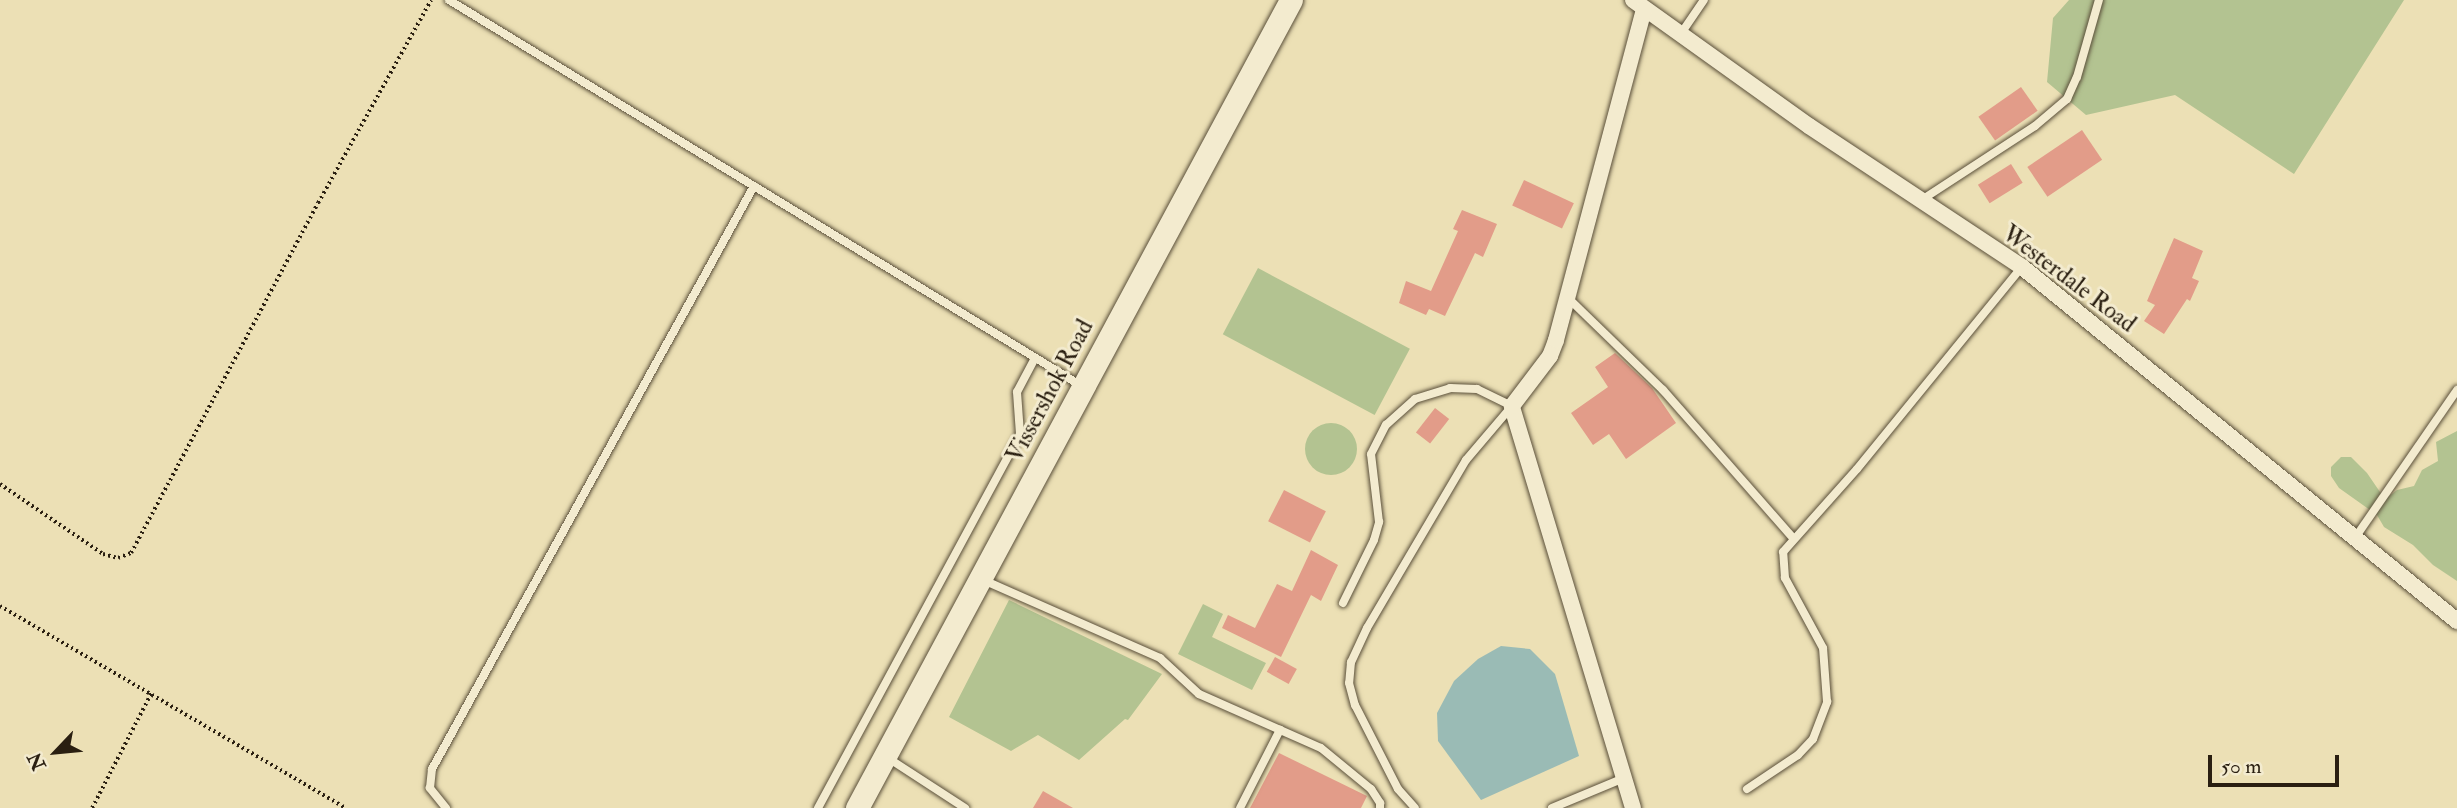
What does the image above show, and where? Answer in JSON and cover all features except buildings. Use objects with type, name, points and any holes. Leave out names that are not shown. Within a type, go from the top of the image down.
[{"type":"main road","name":"Vissershok Road","points":[[857,808],[1291,0]]},
{"type":"street","name":"Westerdale Road","points":[[1639,4],[1920,201],[2022,267],[2457,621]]},
{"type":"street","points":[[1633,808],[1512,406],[1550,356],[1568,298],[1639,4]]},
{"type":"lane","points":[[1680,35],[1704,0]]},
{"type":"lane","points":[[1920,201],[2055,112],[2067,99],[2077,77],[2099,0]]},
{"type":"lane","points":[[455,2],[1082,387]]},
{"type":"lane","points":[[446,808],[430,788],[432,769],[754,186]]},
{"type":"lane","points":[[1747,789],[1798,755],[1813,739],[1827,702],[1823,648],[1785,578],[1783,552],[1857,469],[2022,267]]},
{"type":"lane","points":[[1568,298],[1663,390],[1794,539]]},
{"type":"lane","points":[[818,808],[1020,434],[1017,392],[1035,358]]},
{"type":"lane","points":[[1343,603],[1374,540],[1378,522],[1371,454],[1386,425],[1415,400],[1450,388],[1477,389],[1512,406],[1459,471],[1367,628],[1351,662],[1349,683],[1355,705],[1398,789],[1415,808]]},
{"type":"lane","points":[[2355,538],[2457,390]]},
{"type":"lane","points":[[979,578],[1160,658],[1199,694],[1321,748],[1371,789],[1380,803],[1380,808]]},
{"type":"lane","points":[[1240,808],[1280,730]]},
{"type":"lane","points":[[884,756],[965,808]]},
{"type":"lane","points":[[1552,808],[1624,778]]},
{"type":"path","points":[[0,484],[103,554],[118,558],[131,553],[318,203],[431,0]]},
{"type":"path","points":[[0,606],[152,692],[345,808]]},
{"type":"path","points":[[92,808],[152,692]]},
{"type":"green space","points":[[2069,0],[2404,0],[2294,174],[2175,95],[2086,115],[2047,82],[2053,18]]},
{"type":"green space","points":[[1258,268],[1410,349],[1375,415],[1223,334]]},
{"type":"green space","points":[[1331,423],[1341,425],[1349,431],[1355,439],[1355,459],[1349,467],[1341,473],[1331,475],[1321,473],[1313,467],[1307,459],[1305,449],[1307,439],[1313,431],[1321,425]]},
{"type":"green space","points":[[2457,431],[2457,581],[2433,565],[2413,545],[2384,527],[2377,515],[2339,488],[2331,476],[2331,467],[2341,457],[2351,457],[2367,473],[2380,492],[2388,497],[2397,490],[2414,486],[2422,470],[2438,461],[2436,442]]},
{"type":"green space","points":[[1009,600],[1162,674],[1128,720],[1125,719],[1079,760],[1038,735],[1011,751],[949,717]]},
{"type":"green space","points":[[1203,604],[1223,614],[1212,637],[1266,663],[1252,690],[1178,654]]},
{"type":"water","points":[[1501,646],[1530,649],[1555,674],[1579,756],[1481,800],[1438,741],[1437,713],[1454,681],[1478,659]]}]
